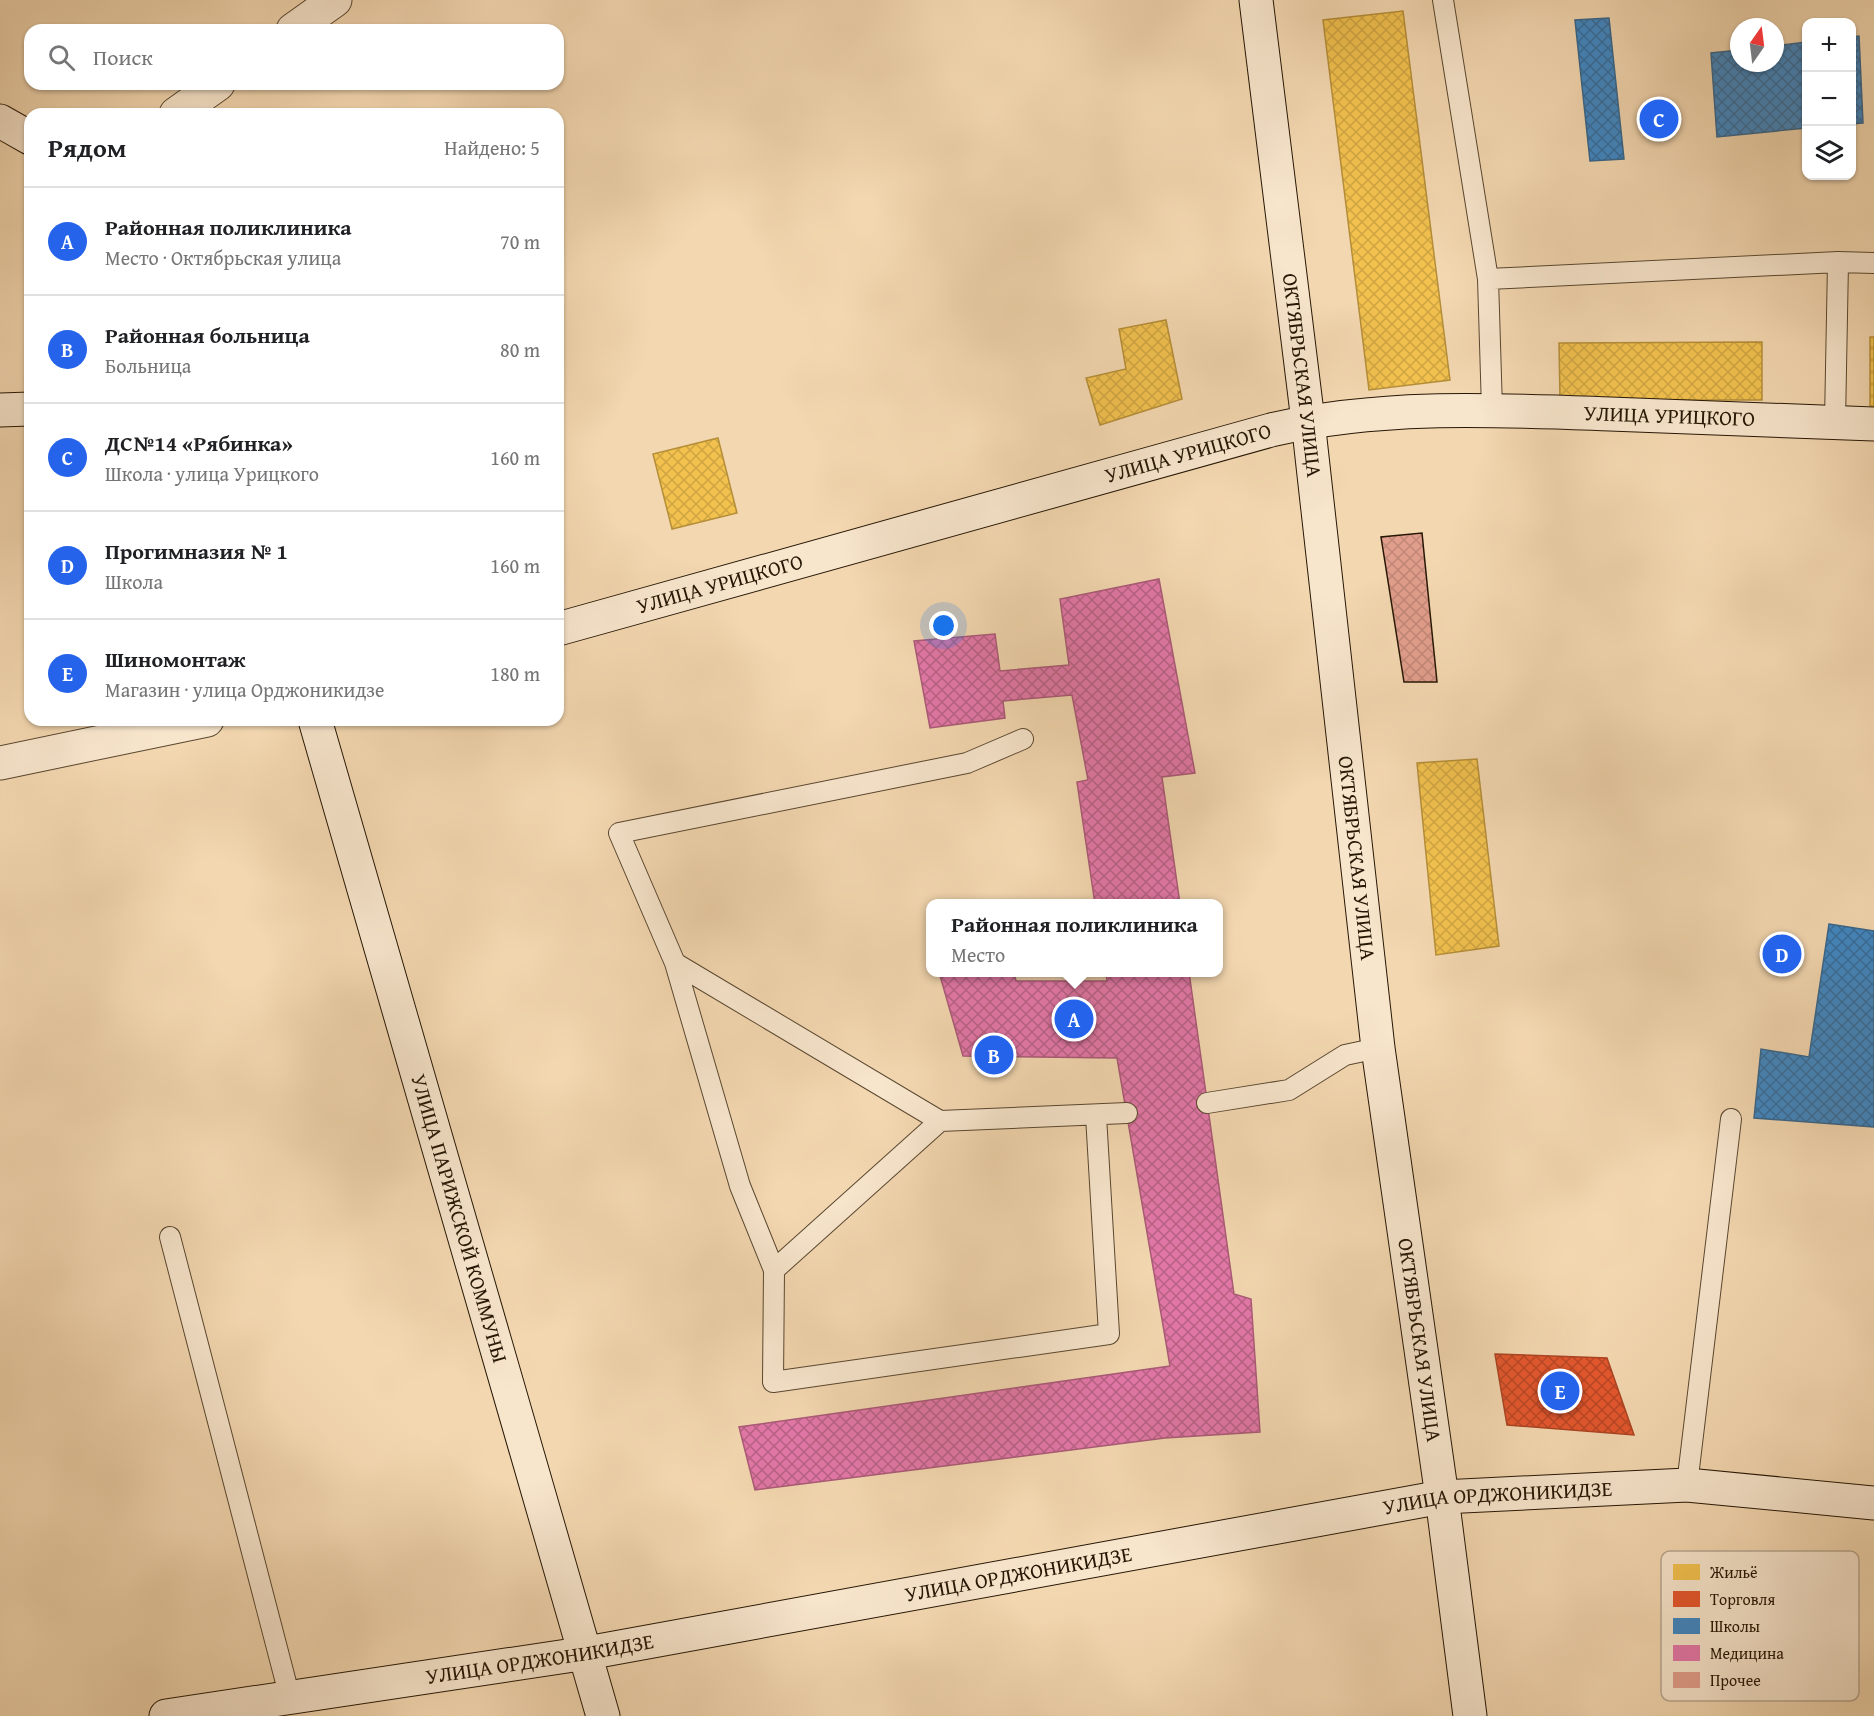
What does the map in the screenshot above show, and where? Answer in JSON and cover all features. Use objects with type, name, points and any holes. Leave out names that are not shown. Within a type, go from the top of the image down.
[{"type":"street","points":[[301,24],[334,0]]},
{"type":"street","name":"ОКТЯБРЬСКАЯ УЛИЦА","points":[[1256,0],[1308,421],[1378,1048],[1442,1497],[1470,1716]]},
{"type":"street","points":[[184,108],[210,90]]},
{"type":"street","points":[[0,121],[24,135]]},
{"type":"street","points":[[0,410],[24,409]]},
{"type":"street","name":"УЛИЦА УРИЦКОГО","points":[[564,627],[1308,421],[1342,416],[1492,409],[1874,424]]},
{"type":"street","points":[[0,763],[178,726]]},
{"type":"street","name":"УЛИЦА ПАРИЖСКОЙ КОММУНЫ","points":[[317,726],[587,1653],[603,1716]]},
{"type":"street","name":"УЛИЦА ОРДЖОНИКИДЗЕ","points":[[166,1716],[587,1653],[1442,1497],[1688,1485],[1874,1503]]},
{"type":"lane","points":[[1443,0],[1488,279],[1492,409]]},
{"type":"lane","points":[[1488,279],[1838,262],[1874,263]]},
{"type":"lane","points":[[1835,422],[1838,262]]},
{"type":"lane","points":[[1023,740],[967,763],[783,798],[620,833],[675,963],[740,1186],[774,1270],[773,1382],[1109,1334],[1096,1116]]},
{"type":"lane","points":[[675,963],[940,1121],[1127,1113]]},
{"type":"lane","points":[[1207,1103],[1289,1090],[1344,1055],[1378,1048]]},
{"type":"lane","points":[[1688,1485],[1731,1119]]},
{"type":"lane","points":[[774,1270],[940,1121]]},
{"type":"lane","points":[[170,1237],[290,1698]]},
{"type":"building: Жильё","points":[[1403,11],[1450,380],[1369,390],[1323,20]]},
{"type":"building: Жильё","points":[[1166,320],[1182,399],[1100,425],[1086,378],[1126,369],[1119,329]]},
{"type":"building: Жильё","points":[[1870,337],[1874,337],[1874,406],[1870,406]]},
{"type":"building: Жильё","points":[[1762,342],[1762,400],[1560,400],[1559,343]]},
{"type":"building: Жильё","points":[[718,438],[737,513],[672,529],[653,454]]},
{"type":"building: Жильё","points":[[1477,759],[1499,946],[1436,955],[1417,763]]},
{"type":"building: Торговля","points":[[1495,1354],[1607,1358],[1634,1435],[1507,1425]]},
{"type":"building: Школы","points":[[1609,18],[1624,159],[1590,161],[1575,20]]},
{"type":"building: Школы","points":[[1856,36],[1859,36],[1863,123],[1856,124],[1856,72]]},
{"type":"building: Школы","points":[[1802,43],[1802,128],[1717,137],[1711,53],[1730,51],[1730,72],[1784,72],[1784,45]]},
{"type":"building: Школы","points":[[1829,924],[1874,931],[1874,1127],[1754,1118],[1761,1049],[1809,1057]]},
{"type":"building: Медицина","points":[[1159,579],[1195,773],[1162,777],[1179,899],[1094,899],[1077,782],[1088,780],[1072,695],[1003,701],[1005,718],[930,728],[914,641],[995,634],[1000,671],[1069,665],[1060,599]]},
{"type":"building: Медицина","points":[[940,977],[1015,977],[1016,981],[1107,981],[1107,977],[1190,977],[1234,1294],[1251,1299],[1260,1432],[1165,1438],[755,1490],[739,1427],[1170,1366],[1117,1058],[963,1056]]},
{"type":"building: Прочее","points":[[1422,533],[1437,682],[1404,682],[1381,537]]},
{"type":"place","name":"ДС№14 «Рябинка»","points":[[1659,119]]},
{"type":"place","name":"Прогимназия № 1","points":[[1782,954]]},
{"type":"place","name":"Районная поликлиника","points":[[1074,1019]]},
{"type":"place","name":"Районная больница","points":[[994,1055]]},
{"type":"place","name":"Шиномонтаж","points":[[1560,1391]]}]
